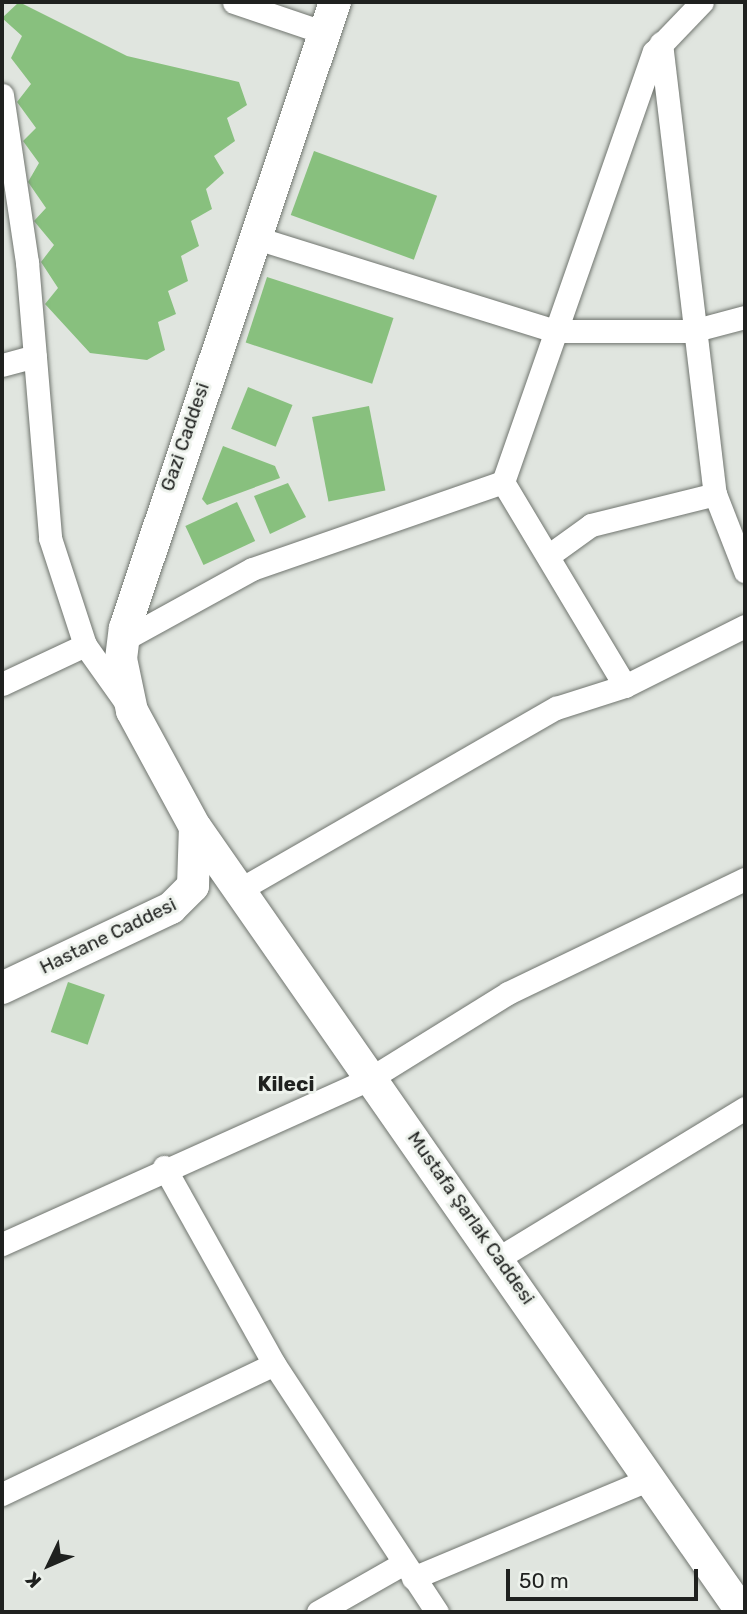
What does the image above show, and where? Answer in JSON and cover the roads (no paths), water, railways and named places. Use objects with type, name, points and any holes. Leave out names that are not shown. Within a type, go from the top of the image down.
[{"type":"main road","name":"Gazi Caddesi","points":[[191,883],[195,827],[132,711],[123,640],[133,588],[322,32],[335,2]]},
{"type":"main road","name":"Mustafa Şarlak Caddesi","points":[[195,827],[500,1257],[742,1612]]},
{"type":"main road","name":"Hastane Caddesi","points":[[2,988],[191,883],[239,890]]},
{"type":"street","points":[[234,2],[322,32]]},
{"type":"street","points":[[625,687],[503,482],[554,331],[661,43],[702,2]]},
{"type":"street","points":[[661,43],[692,331],[715,494],[745,572]]},
{"type":"street","points":[[2,94],[35,356],[50,538],[86,645],[132,711]]},
{"type":"street","points":[[253,237],[554,331],[692,331],[745,317]]},
{"type":"street","points":[[2,365],[35,356]]},
{"type":"street","points":[[123,640],[252,569],[503,482]]},
{"type":"street","points":[[548,556],[591,526],[715,494]]},
{"type":"street","points":[[239,890],[556,708],[625,687],[745,626]]},
{"type":"street","points":[[2,684],[86,645]]},
{"type":"street","points":[[2,1244],[164,1167],[371,1077],[508,993],[745,879]]},
{"type":"street","points":[[500,1257],[745,1108]]},
{"type":"street","points":[[164,1167],[274,1364],[437,1612]]},
{"type":"street","points":[[2,1494],[274,1364]]},
{"type":"street","points":[[317,1612],[408,1571],[652,1478]]},
{"type":"district","name":"Kileci","points":[[286,1084]]}]
